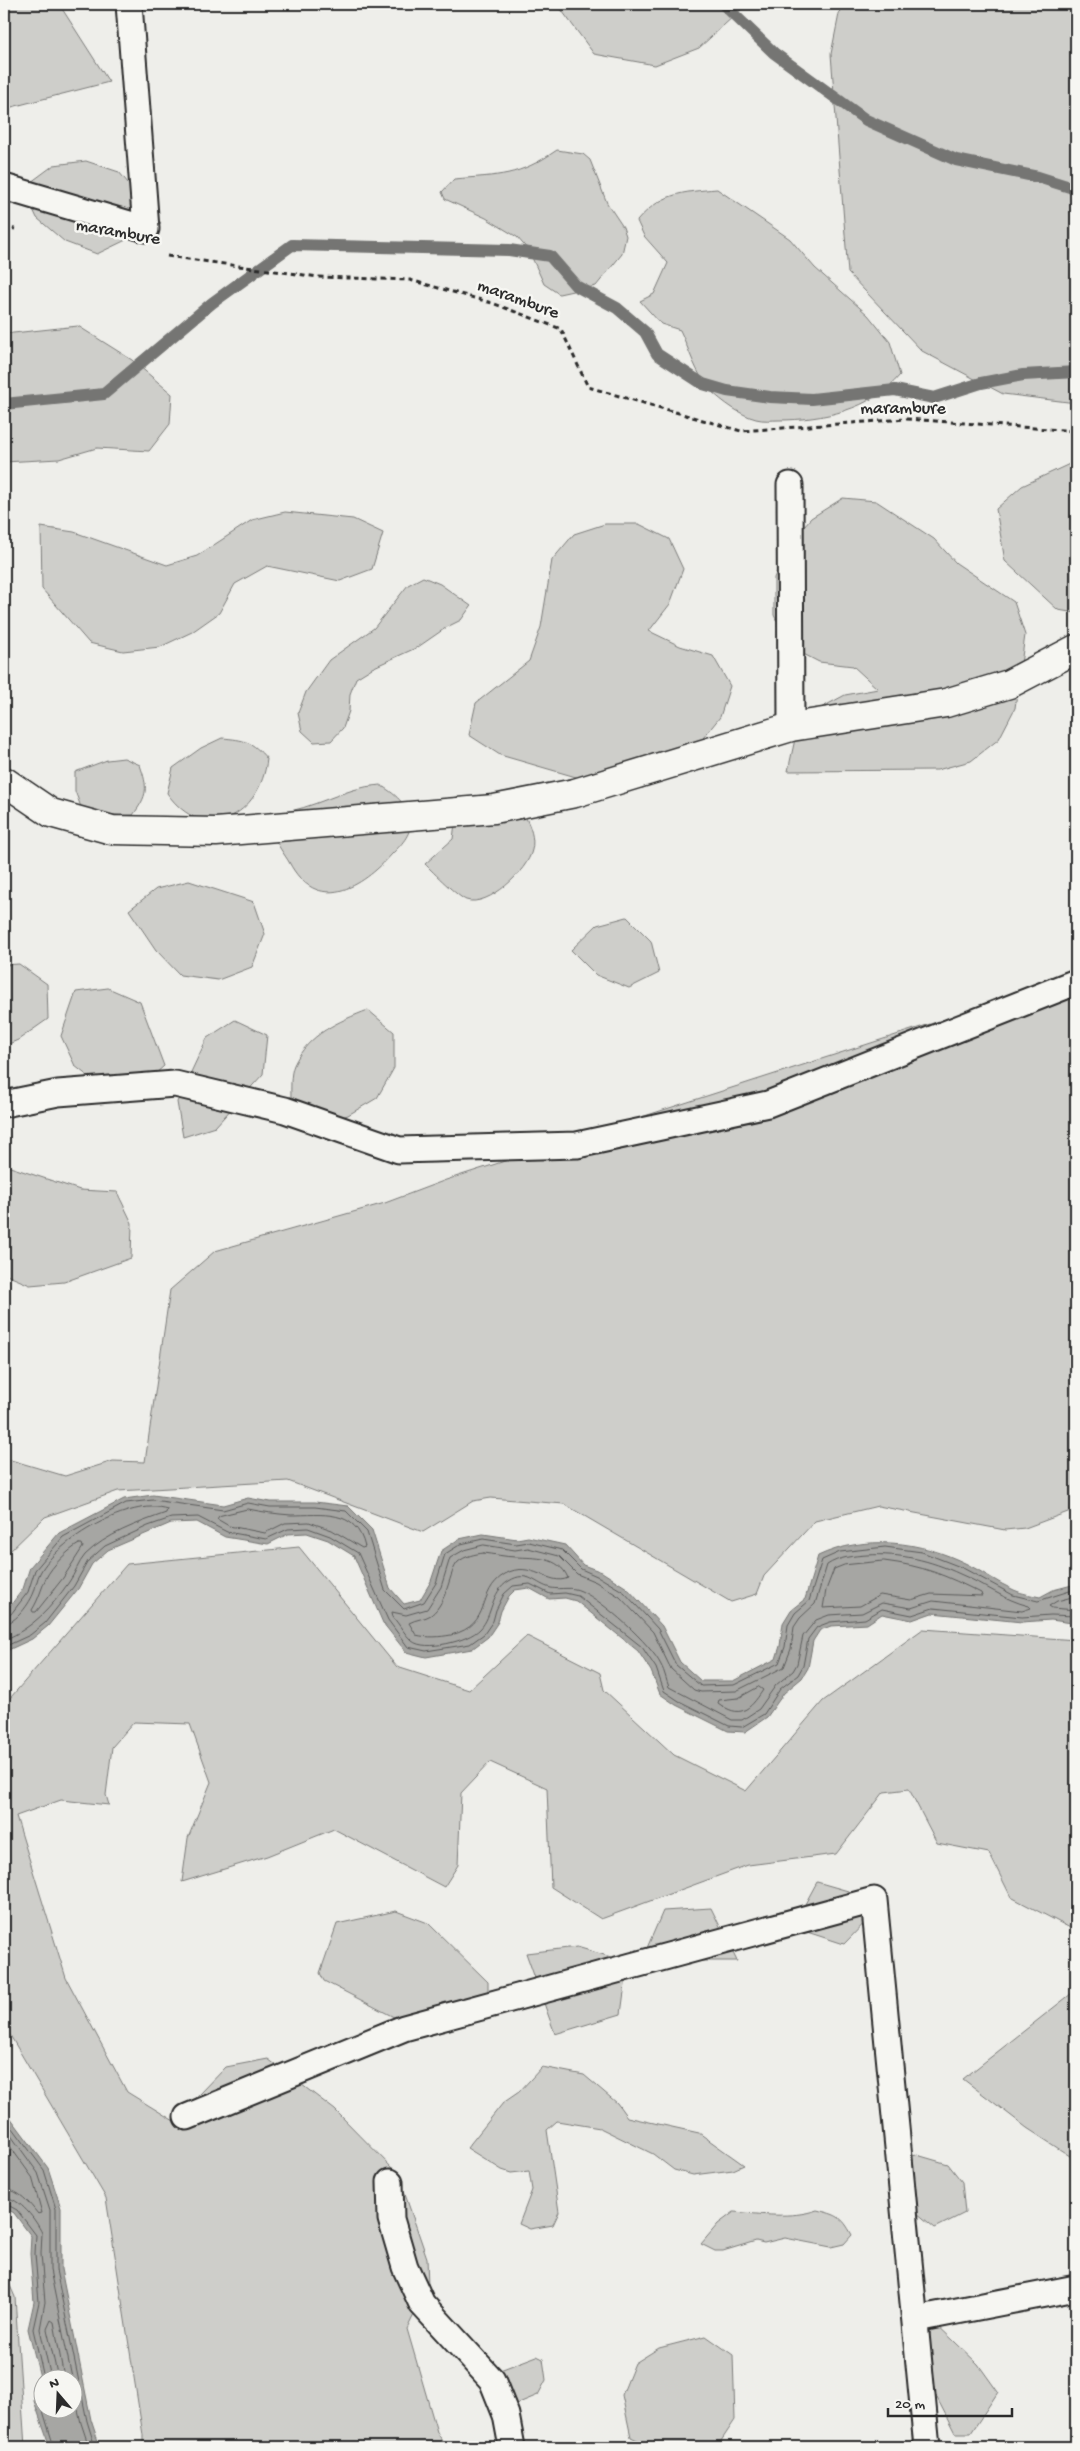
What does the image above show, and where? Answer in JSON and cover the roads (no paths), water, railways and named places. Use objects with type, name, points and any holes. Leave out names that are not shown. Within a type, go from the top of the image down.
[{"type":"street","points":[[4,781],[51,813],[112,830],[216,832],[494,809],[575,793],[791,727],[946,703],[1009,684],[1076,649]]},
{"type":"lane","points":[[4,187],[146,229],[129,4]]},
{"type":"lane","points":[[790,485],[791,727]]},
{"type":"lane","points":[[4,1104],[58,1094],[175,1084],[285,1110],[399,1150],[577,1145],[768,1104],[1076,982]]},
{"type":"lane","points":[[187,2117],[404,2028],[874,1900],[927,2447]]},
{"type":"lane","points":[[390,2182],[391,2219],[405,2267],[422,2304],[492,2380],[506,2415],[512,2447]]},
{"type":"lane","points":[[916,2319],[1076,2288]]},
{"type":"water","points":[[153,1495],[223,1505],[248,1498],[270,1502],[315,1502],[348,1506],[372,1530],[390,1588],[404,1604],[420,1600],[431,1581],[441,1551],[459,1539],[483,1534],[517,1539],[528,1537],[565,1545],[583,1565],[602,1572],[627,1588],[662,1626],[680,1662],[701,1681],[733,1681],[776,1659],[783,1623],[791,1610],[805,1599],[818,1556],[836,1549],[855,1545],[893,1543],[931,1550],[967,1564],[1017,1591],[1040,1597],[1053,1590],[1076,1584],[1076,1620],[1072,1623],[1051,1620],[1022,1622],[932,1613],[912,1620],[882,1614],[867,1624],[831,1626],[820,1630],[813,1641],[808,1668],[802,1678],[784,1693],[767,1717],[745,1732],[728,1731],[676,1705],[660,1694],[651,1671],[638,1651],[576,1601],[565,1598],[549,1599],[529,1588],[515,1590],[509,1596],[501,1611],[498,1622],[488,1637],[472,1649],[426,1657],[406,1652],[383,1623],[354,1556],[328,1540],[307,1533],[288,1534],[268,1544],[225,1537],[197,1522],[171,1523],[108,1550],[92,1564],[78,1589],[48,1626],[32,1639],[4,1652],[4,1614],[23,1589],[30,1567],[59,1533],[124,1499]]},
{"type":"water","points":[[4,2109],[48,2168],[61,2208],[61,2269],[81,2368],[38,2368],[28,2329],[34,2302],[30,2254],[31,2236],[14,2213],[4,2207]]},
{"type":"water","points":[[82,2375],[91,2420],[100,2447],[50,2447],[40,2418],[82,2418]]},
{"type":"waterway","points":[[723,4],[774,53],[866,120],[956,160],[1038,177],[1076,189]]},
{"type":"waterway","points":[[4,404],[104,394],[212,303],[292,245],[509,250],[550,256],[576,286],[617,308],[645,332],[657,354],[703,384],[727,391],[770,397],[812,399],[895,390],[934,398],[981,383],[1023,375],[1076,372]]}]
